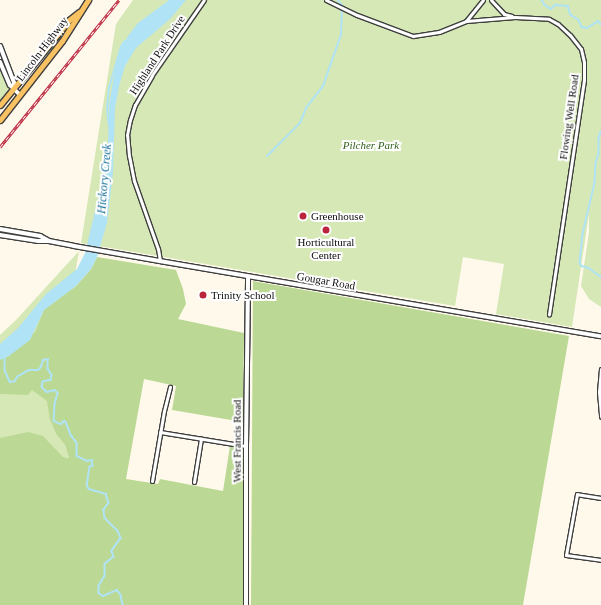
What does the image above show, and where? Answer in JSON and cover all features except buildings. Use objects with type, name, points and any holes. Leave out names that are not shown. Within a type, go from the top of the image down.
[{"type":"main road","name":"Lincoln Highway","points":[[0,120],[62,41],[88,0]]},
{"type":"main road","name":"Lincoln Highway","points":[[0,105],[70,20],[82,8]]},
{"type":"street","name":"Highland Park Drive","points":[[160,261],[158,249],[134,181],[127,135],[135,105],[152,75],[204,0]]},
{"type":"street","points":[[326,0],[357,15],[414,36],[440,32],[466,21],[483,0]]},
{"type":"street","points":[[491,0],[504,14],[515,17]]},
{"type":"street","name":"Flowing Well Road","points":[[466,21],[515,17],[549,19],[558,24],[581,49],[584,62],[584,80],[548,314]]},
{"type":"street","points":[[0,46],[14,83],[14,89]]},
{"type":"street","points":[[0,62],[10,85],[20,95]]},
{"type":"street","name":"Gougar Road","points":[[0,229],[40,236],[49,240],[74,246],[601,336]]},
{"type":"street","name":"Gougar Road","points":[[0,235],[39,241],[49,240]]},
{"type":"street","name":"West Francis Road","points":[[246,605],[248,276]]},
{"type":"street","points":[[601,369],[599,392],[601,417]]},
{"type":"street","points":[[152,481],[160,432],[170,387]]},
{"type":"street","points":[[160,432],[246,446]]},
{"type":"street","points":[[194,482],[201,439]]},
{"type":"street","points":[[601,498],[577,494],[566,555],[601,560]]},
{"type":"green space","name":"Pilcher Park","points":[[133,0],[601,0],[601,307],[589,299],[581,286],[589,232],[589,214],[572,327],[496,314],[504,264],[463,257],[455,306],[81,243],[116,24]]},
{"type":"green space","points":[[0,62],[11,88],[0,102]]},
{"type":"green space","points":[[79,251],[50,420],[56,434],[65,445],[69,458],[63,457],[46,442],[0,605],[0,335],[16,320]]},
{"type":"green space","points":[[97,257],[176,270],[183,289],[186,304],[178,319],[244,333],[243,422],[172,410],[176,386],[144,379],[126,479],[158,484],[160,479],[223,491],[230,446],[244,448],[243,605],[0,605],[0,438],[28,432],[43,436],[63,457],[69,458],[65,445],[56,434],[50,420],[47,401],[32,390],[28,395],[0,394],[0,360],[9,356],[35,332],[44,310],[76,286],[91,269]]},
{"type":"green space","points":[[253,281],[569,336],[523,605],[251,605]]},
{"type":"water","points":[[169,0],[186,0],[170,19],[136,48],[125,66],[119,86],[115,109],[113,172],[107,223],[97,257],[91,269],[76,286],[44,310],[30,340],[9,356],[0,360],[0,344],[18,328],[46,294],[77,269],[85,253],[103,178],[108,145],[109,105],[116,64],[121,48],[138,23]]},
{"type":"waterway","points":[[338,0],[343,6]]},
{"type":"waterway","points":[[542,0],[545,5],[551,9],[555,5],[568,6],[571,15],[579,20],[582,27],[587,28],[598,21],[601,24]]},
{"type":"waterway","points":[[267,156],[300,123],[306,108],[323,86],[341,35],[342,11]]},
{"type":"waterway","name":"Hickory Creek","points":[[109,126],[107,110],[109,88],[121,47],[125,41]]},
{"type":"waterway","points":[[601,132],[599,138],[599,154],[596,163],[595,183],[583,234],[580,263],[582,266],[589,268],[601,277]]},
{"type":"waterway","points":[[5,356],[5,370],[10,382],[15,381],[17,377],[29,370],[38,370],[41,367],[43,360],[48,359],[48,369],[52,375],[51,380],[43,382],[42,387],[47,392],[55,390],[58,393],[55,404],[54,421],[61,424],[64,421],[66,422],[71,435],[77,443],[77,456],[87,461],[92,460],[93,466],[90,467],[87,485],[89,489],[106,494],[109,503],[104,510],[105,518],[118,531],[121,538],[112,551],[114,557],[105,564],[105,576],[99,586],[99,593],[103,596],[117,590],[121,595],[123,605]]},
{"type":"railway","points":[[0,147],[119,0]]},
{"type":"place","name":"Greenhouse","points":[[303,216]]},
{"type":"place","name":"Horticultural Center","points":[[326,230]]},
{"type":"place","name":"Trinity School","points":[[203,295]]}]
